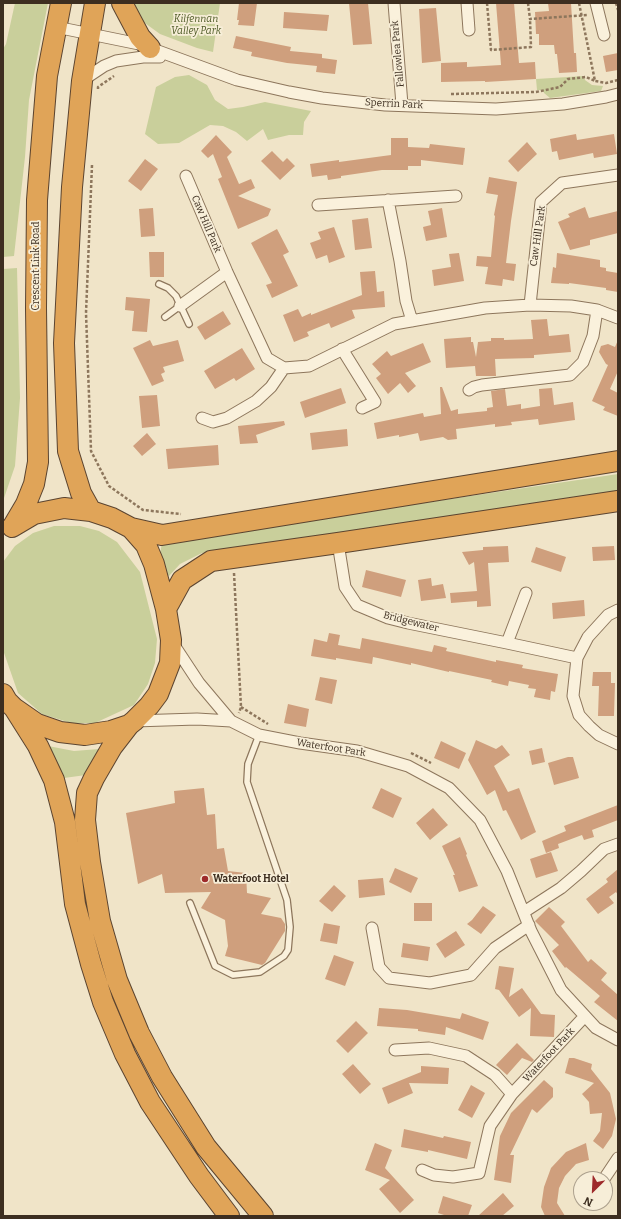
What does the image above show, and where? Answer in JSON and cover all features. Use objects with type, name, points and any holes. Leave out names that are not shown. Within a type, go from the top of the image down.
[{"type":"highway","name":"Crescent Link Road","points":[[8,530],[26,504],[34,484],[38,462],[36,308],[37,200],[47,76],[61,3]]},
{"type":"highway","points":[[92,511],[81,493],[68,451],[64,343],[72,187],[82,81],[95,3]]},
{"type":"highway","points":[[122,3],[140,37],[150,48]]},
{"type":"highway","points":[[8,530],[34,514],[64,508],[92,511],[112,518],[131,528],[162,535],[618,461]]},
{"type":"highway","points":[[166,609],[182,580],[211,560],[338,543],[618,501]]},
{"type":"highway","points":[[131,528],[146,545],[154,564],[166,609],[171,640],[170,663],[158,694],[149,706],[131,723],[112,747],[87,793],[86,827],[100,921],[117,980],[139,1033],[162,1077],[206,1147],[263,1216]]},
{"type":"highway","points":[[7,700],[36,724],[60,732],[85,735],[111,731],[131,723]]},
{"type":"highway","points":[[7,700],[38,746],[54,780],[65,822],[75,904],[103,1002],[125,1054],[150,1102],[199,1176],[229,1216]]},
{"type":"street","name":"Fallowlea Park","points":[[394,3],[402,105]]},
{"type":"street","points":[[467,3],[469,30]]},
{"type":"street","points":[[598,8],[604,35]]},
{"type":"street","name":"Sperrin Park","points":[[56,27],[139,44],[237,80],[289,92],[330,99],[385,105],[496,109],[563,104],[618,94]]},
{"type":"street","name":"Sperrin Park","points":[[82,81],[93,72],[116,61],[142,57],[175,57]]},
{"type":"street","name":"Caw Hill Park","points":[[530,305],[541,202],[562,183],[618,175]]},
{"type":"street","name":"Caw Hill Park","points":[[186,176],[227,272],[267,358],[284,368]]},
{"type":"street","points":[[318,205],[456,196]]},
{"type":"street","points":[[388,200],[406,301],[412,321]]},
{"type":"street","points":[[180,306],[227,272]]},
{"type":"street","points":[[202,418],[213,422],[227,418],[256,401],[271,387],[284,368],[309,366],[394,324],[485,308],[530,305],[571,306],[597,310],[618,318]]},
{"type":"street","points":[[469,390],[474,386],[570,375],[583,362],[593,336],[597,310]]},
{"type":"street","points":[[342,349],[375,402],[362,408]]},
{"type":"street","name":"Bridgewater","points":[[338,543],[345,587],[357,605],[388,618],[408,623],[577,658]]},
{"type":"street","points":[[507,643],[526,593]]},
{"type":"street","points":[[618,610],[608,614],[588,637],[577,658],[573,696],[579,715],[599,735],[618,744]]},
{"type":"street","name":"Waterfoot Park","points":[[171,640],[199,683],[233,722]]},
{"type":"street","name":"Waterfoot Park","points":[[131,723],[198,719],[233,722],[259,735],[300,743],[357,751],[408,766],[449,788],[480,820],[507,871],[529,925],[561,990],[596,1028],[618,1040]]},
{"type":"street","points":[[524,912],[561,888],[604,848],[618,844]]},
{"type":"street","points":[[372,928],[379,967],[389,978],[430,983],[471,975],[495,948],[529,925]]},
{"type":"street","name":"Waterfoot Park","points":[[422,1170],[434,1175],[453,1177],[479,1173],[490,1126],[512,1094],[585,1016]]},
{"type":"street","points":[[396,1050],[429,1048],[466,1056],[495,1075],[512,1094]]},
{"type":"street","points":[[609,1171],[618,1158]]},
{"type":"lane","points":[[160,284],[168,288],[176,296],[189,324]]},
{"type":"lane","points":[[165,317],[180,306]]},
{"type":"lane","points":[[190,903],[215,966],[233,975],[260,972],[284,956],[288,950],[290,927],[287,900],[247,782],[248,764],[259,735]]},
{"type":"path","points":[[488,3],[491,50],[531,47],[528,3]]},
{"type":"path","points":[[579,3],[595,81]]},
{"type":"path","points":[[616,3],[618,10]]},
{"type":"path","points":[[530,19],[582,15],[598,8]]},
{"type":"path","points":[[97,94],[98,87],[116,74]]},
{"type":"path","points":[[451,94],[536,92],[560,87],[568,79],[586,77],[595,81],[606,83],[618,80]]},
{"type":"path","points":[[92,159],[86,313],[91,451],[109,486],[143,510],[188,515]]},
{"type":"path","points":[[233,722],[241,707],[234,572]]},
{"type":"path","points":[[241,707],[270,725]]},
{"type":"path","points":[[409,753],[415,754],[432,764]]},
{"type":"green space","points":[[15,3],[48,3],[29,100],[25,157],[14,256],[3,257],[3,49],[6,44]]},
{"type":"green space","name":"Kilfennan Valley Park","points":[[132,3],[220,3],[213,52],[197,48],[160,34],[142,21]]},
{"type":"green space","points":[[189,75],[207,85],[215,100],[228,109],[265,102],[311,111],[304,122],[303,135],[289,135],[268,140],[263,129],[247,141],[236,132],[223,126],[210,125],[179,143],[158,144],[145,134],[156,87],[175,77]]},
{"type":"green space","points":[[584,76],[585,80],[592,85],[603,86],[601,91],[550,98],[544,93],[543,90],[537,90],[536,79]]},
{"type":"green space","points":[[17,268],[20,398],[15,466],[3,501],[3,269]]},
{"type":"green space","points":[[618,474],[618,492],[202,553],[180,564],[169,576],[166,574],[160,555],[162,542]]},
{"type":"green space","points":[[54,526],[80,526],[99,531],[117,542],[140,572],[157,639],[155,663],[148,684],[134,705],[95,723],[71,723],[42,714],[18,693],[3,650],[3,562],[15,546],[33,533]]},
{"type":"green space","points":[[48,746],[74,751],[99,749],[90,764],[86,775],[64,778]]},
{"type":"building","points":[[239,3],[257,3],[254,26],[238,25],[239,20],[237,20]]},
{"type":"building","points":[[349,3],[368,3],[372,44],[353,45]]},
{"type":"building","points":[[496,3],[514,3],[519,63],[535,62],[536,79],[485,82],[441,82],[441,63],[467,62],[467,67],[501,65]]},
{"type":"building","points":[[548,3],[571,3],[574,53],[576,53],[577,72],[559,73],[557,54],[555,54],[554,45],[539,45],[539,34],[536,34],[535,12],[549,11]]},
{"type":"building","points":[[436,8],[441,61],[422,63],[419,9]]},
{"type":"building","points":[[284,12],[329,15],[327,31],[283,28]]},
{"type":"building","points":[[236,36],[291,47],[290,51],[322,54],[322,58],[337,60],[335,74],[316,72],[317,66],[287,63],[251,56],[252,52],[233,48]]},
{"type":"building","points":[[618,53],[618,70],[606,72],[603,56]]},
{"type":"building","points":[[576,134],[577,140],[614,134],[617,154],[594,158],[593,153],[559,160],[557,151],[552,152],[550,139]]},
{"type":"building","points":[[216,135],[232,152],[227,157],[239,184],[251,179],[255,188],[238,196],[271,209],[268,216],[238,229],[218,179],[222,177],[213,154],[208,158],[201,151]]},
{"type":"building","points":[[391,138],[408,138],[408,147],[429,148],[430,144],[465,148],[463,165],[421,160],[421,166],[408,166],[408,170],[382,170],[341,176],[341,178],[328,180],[327,175],[312,177],[310,164],[339,160],[339,162],[391,155]]},
{"type":"building","points":[[527,142],[537,154],[518,172],[508,161]]},
{"type":"building","points":[[272,151],[283,162],[287,158],[295,166],[280,180],[261,161]]},
{"type":"building","points":[[145,159],[158,169],[141,191],[128,181]]},
{"type":"building","points":[[489,177],[517,182],[506,263],[516,264],[514,281],[503,279],[502,286],[485,284],[488,267],[476,266],[477,256],[491,257],[494,215],[498,195],[486,193]]},
{"type":"building","points":[[585,207],[589,218],[618,211],[618,233],[590,240],[590,245],[570,250],[558,222],[570,217],[568,214]]},
{"type":"building","points":[[153,208],[155,236],[141,237],[139,209]]},
{"type":"building","points":[[442,208],[447,237],[426,241],[423,227],[431,225],[428,211]]},
{"type":"building","points":[[368,218],[372,248],[355,250],[352,220]]},
{"type":"building","points":[[334,227],[345,257],[329,263],[327,255],[316,259],[310,243],[321,239],[318,232]]},
{"type":"building","points":[[277,229],[289,252],[283,255],[298,286],[272,298],[266,285],[272,283],[251,243]]},
{"type":"building","points":[[149,252],[164,252],[164,277],[150,277]]},
{"type":"building","points":[[459,253],[464,281],[434,286],[432,270],[451,267],[449,254]]},
{"type":"building","points":[[557,253],[600,260],[600,267],[606,268],[606,271],[618,273],[618,292],[606,290],[606,288],[569,283],[551,283],[553,267],[556,268]]},
{"type":"building","points":[[375,271],[377,292],[384,291],[385,307],[352,310],[355,318],[331,328],[329,323],[307,332],[309,336],[294,342],[283,315],[298,309],[302,317],[311,313],[311,315],[362,295],[360,272]]},
{"type":"building","points":[[126,297],[150,299],[147,332],[132,331],[134,311],[125,310]]},
{"type":"building","points":[[223,311],[231,324],[205,340],[197,327]]},
{"type":"building","points":[[547,319],[549,336],[569,334],[571,352],[534,355],[534,358],[495,359],[496,376],[476,376],[475,366],[446,368],[444,339],[471,337],[471,342],[473,342],[476,357],[478,342],[491,341],[491,338],[504,338],[504,340],[533,339],[531,320]]},
{"type":"building","points":[[150,340],[153,346],[178,340],[184,361],[163,367],[165,372],[161,374],[164,381],[152,386],[133,348]]},
{"type":"building","points":[[618,340],[618,371],[610,389],[618,393],[618,416],[603,410],[605,407],[592,401],[608,365],[599,352],[601,346],[608,344],[615,347]]},
{"type":"building","points":[[423,343],[431,362],[405,373],[416,386],[408,393],[400,383],[388,394],[376,378],[381,374],[372,364],[387,351],[391,356]]},
{"type":"building","points":[[242,348],[255,369],[236,381],[234,378],[215,389],[204,371]]},
{"type":"building","points":[[440,387],[442,387],[451,411],[458,409],[458,414],[487,411],[487,408],[493,407],[491,391],[505,389],[507,406],[521,404],[521,409],[540,406],[539,389],[552,388],[554,405],[573,402],[575,420],[539,425],[538,419],[511,422],[512,425],[495,427],[495,424],[456,429],[457,439],[448,440],[443,437],[420,441],[418,433],[399,437],[399,435],[377,439],[374,423],[423,413],[424,417],[441,414]]},
{"type":"building","points":[[341,388],[346,403],[305,418],[300,402]]},
{"type":"building","points":[[157,395],[160,426],[142,428],[139,396]]},
{"type":"building","points":[[284,421],[285,425],[256,435],[258,443],[240,444],[238,426]]},
{"type":"building","points":[[347,429],[348,446],[312,450],[310,433]]},
{"type":"building","points":[[147,433],[156,444],[142,456],[133,446]]},
{"type":"building","points":[[218,445],[219,465],[168,469],[166,449]]},
{"type":"building","points":[[508,546],[509,562],[488,563],[491,606],[477,607],[477,601],[451,603],[450,593],[477,591],[474,562],[469,565],[462,552],[483,550],[483,547]]},
{"type":"building","points":[[614,546],[615,560],[593,561],[592,547]]},
{"type":"building","points":[[536,547],[566,557],[561,572],[531,562]]},
{"type":"building","points":[[366,570],[406,580],[401,597],[362,587]]},
{"type":"building","points":[[431,578],[432,586],[443,584],[446,598],[421,601],[418,580]]},
{"type":"building","points":[[584,600],[585,616],[553,619],[552,603]]},
{"type":"building","points":[[329,633],[340,635],[338,645],[360,649],[362,638],[432,652],[434,645],[447,648],[446,651],[496,662],[496,660],[523,665],[522,668],[558,674],[555,692],[551,691],[550,700],[534,697],[536,689],[528,688],[529,685],[509,681],[508,686],[491,682],[492,680],[411,663],[411,665],[373,657],[372,664],[336,658],[336,660],[311,656],[314,639],[327,642]]},
{"type":"building","points":[[593,672],[611,672],[611,683],[615,683],[614,716],[598,716],[599,686],[592,686]]},
{"type":"building","points":[[320,677],[337,680],[332,704],[315,700]]},
{"type":"building","points":[[288,704],[309,709],[306,727],[284,723]]},
{"type":"building","points":[[476,740],[496,749],[502,745],[510,755],[494,766],[508,792],[519,788],[536,832],[521,840],[506,810],[503,811],[495,790],[487,795],[468,760]]},
{"type":"building","points":[[441,741],[466,753],[459,769],[434,758]]},
{"type":"building","points":[[542,748],[545,762],[532,765],[529,751]]},
{"type":"building","points":[[573,757],[579,778],[554,785],[548,763]]},
{"type":"building","name":"Waterfoot Hotel","points":[[204,788],[207,815],[215,814],[217,849],[224,848],[228,871],[246,873],[247,893],[271,898],[261,914],[281,918],[285,924],[285,931],[265,963],[262,965],[225,956],[228,946],[225,920],[201,908],[211,892],[165,893],[162,874],[138,884],[126,813],[175,803],[174,791]]},
{"type":"building","points":[[381,788],[402,798],[393,818],[372,808]]},
{"type":"building","points":[[618,805],[618,820],[592,830],[594,837],[584,840],[582,835],[558,844],[559,848],[546,853],[542,841],[566,831],[564,826]]},
{"type":"building","points":[[433,808],[448,825],[430,840],[416,823]]},
{"type":"building","points":[[460,837],[478,886],[459,892],[453,875],[455,875],[442,846]]},
{"type":"building","points":[[551,852],[558,871],[536,878],[530,859]]},
{"type":"building","points":[[395,868],[418,878],[411,893],[389,882]]},
{"type":"building","points":[[618,869],[618,895],[616,892],[609,897],[614,903],[598,914],[586,899],[608,882],[606,879]]},
{"type":"building","points":[[383,878],[385,895],[359,898],[358,880]]},
{"type":"building","points":[[334,885],[346,896],[332,912],[319,901]]},
{"type":"building","points":[[414,903],[432,903],[432,921],[414,921]]},
{"type":"building","points":[[483,906],[496,915],[481,934],[467,924]]},
{"type":"building","points":[[549,907],[565,922],[561,926],[588,962],[591,959],[607,973],[601,980],[618,995],[618,1021],[594,1002],[600,996],[566,967],[565,968],[552,951],[559,945],[535,921]]},
{"type":"building","points":[[324,923],[340,926],[337,944],[320,941]]},
{"type":"building","points":[[456,931],[465,945],[445,958],[436,944]]},
{"type":"building","points":[[403,943],[430,947],[428,961],[401,957]]},
{"type":"building","points":[[334,955],[354,962],[345,986],[325,979]]},
{"type":"building","points":[[499,966],[514,968],[509,997],[522,988],[541,1014],[555,1015],[554,1037],[530,1036],[531,1008],[519,1017],[499,990],[495,989]]},
{"type":"building","points":[[379,1008],[407,1010],[460,1019],[462,1013],[489,1022],[483,1040],[446,1027],[445,1035],[418,1031],[418,1029],[377,1026]]},
{"type":"building","points":[[356,1021],[368,1033],[348,1053],[336,1041]]},
{"type":"building","points":[[517,1043],[534,1060],[532,1062],[522,1058],[507,1075],[496,1065]]},
{"type":"building","points":[[569,1058],[574,1058],[592,1064],[591,1069],[610,1093],[616,1119],[612,1136],[603,1149],[593,1141],[600,1131],[602,1113],[590,1114],[589,1102],[582,1094],[594,1083],[565,1073]]},
{"type":"building","points":[[353,1064],[371,1084],[360,1094],[342,1074]]},
{"type":"building","points":[[421,1066],[449,1068],[448,1084],[409,1083],[413,1093],[388,1104],[382,1088],[421,1072]]},
{"type":"building","points":[[544,1080],[553,1088],[553,1097],[537,1113],[532,1109],[510,1155],[514,1155],[511,1183],[494,1180],[500,1136],[511,1113]]},
{"type":"building","points":[[471,1085],[485,1093],[472,1118],[458,1110]]},
{"type":"building","points":[[404,1129],[443,1138],[444,1136],[471,1142],[467,1159],[428,1150],[428,1152],[401,1147]]},
{"type":"building","points":[[375,1143],[392,1150],[385,1168],[414,1200],[400,1213],[379,1189],[390,1180],[365,1170]]},
{"type":"building","points":[[586,1143],[589,1160],[576,1164],[565,1176],[559,1188],[557,1203],[565,1216],[545,1216],[541,1207],[544,1187],[551,1168],[566,1152]]},
{"type":"building","points":[[503,1193],[514,1206],[502,1216],[478,1216]]},
{"type":"building","points":[[443,1196],[472,1205],[468,1216],[447,1216],[438,1213]]},
{"type":"place","name":"Waterfoot Hotel","points":[[205,879]]}]
